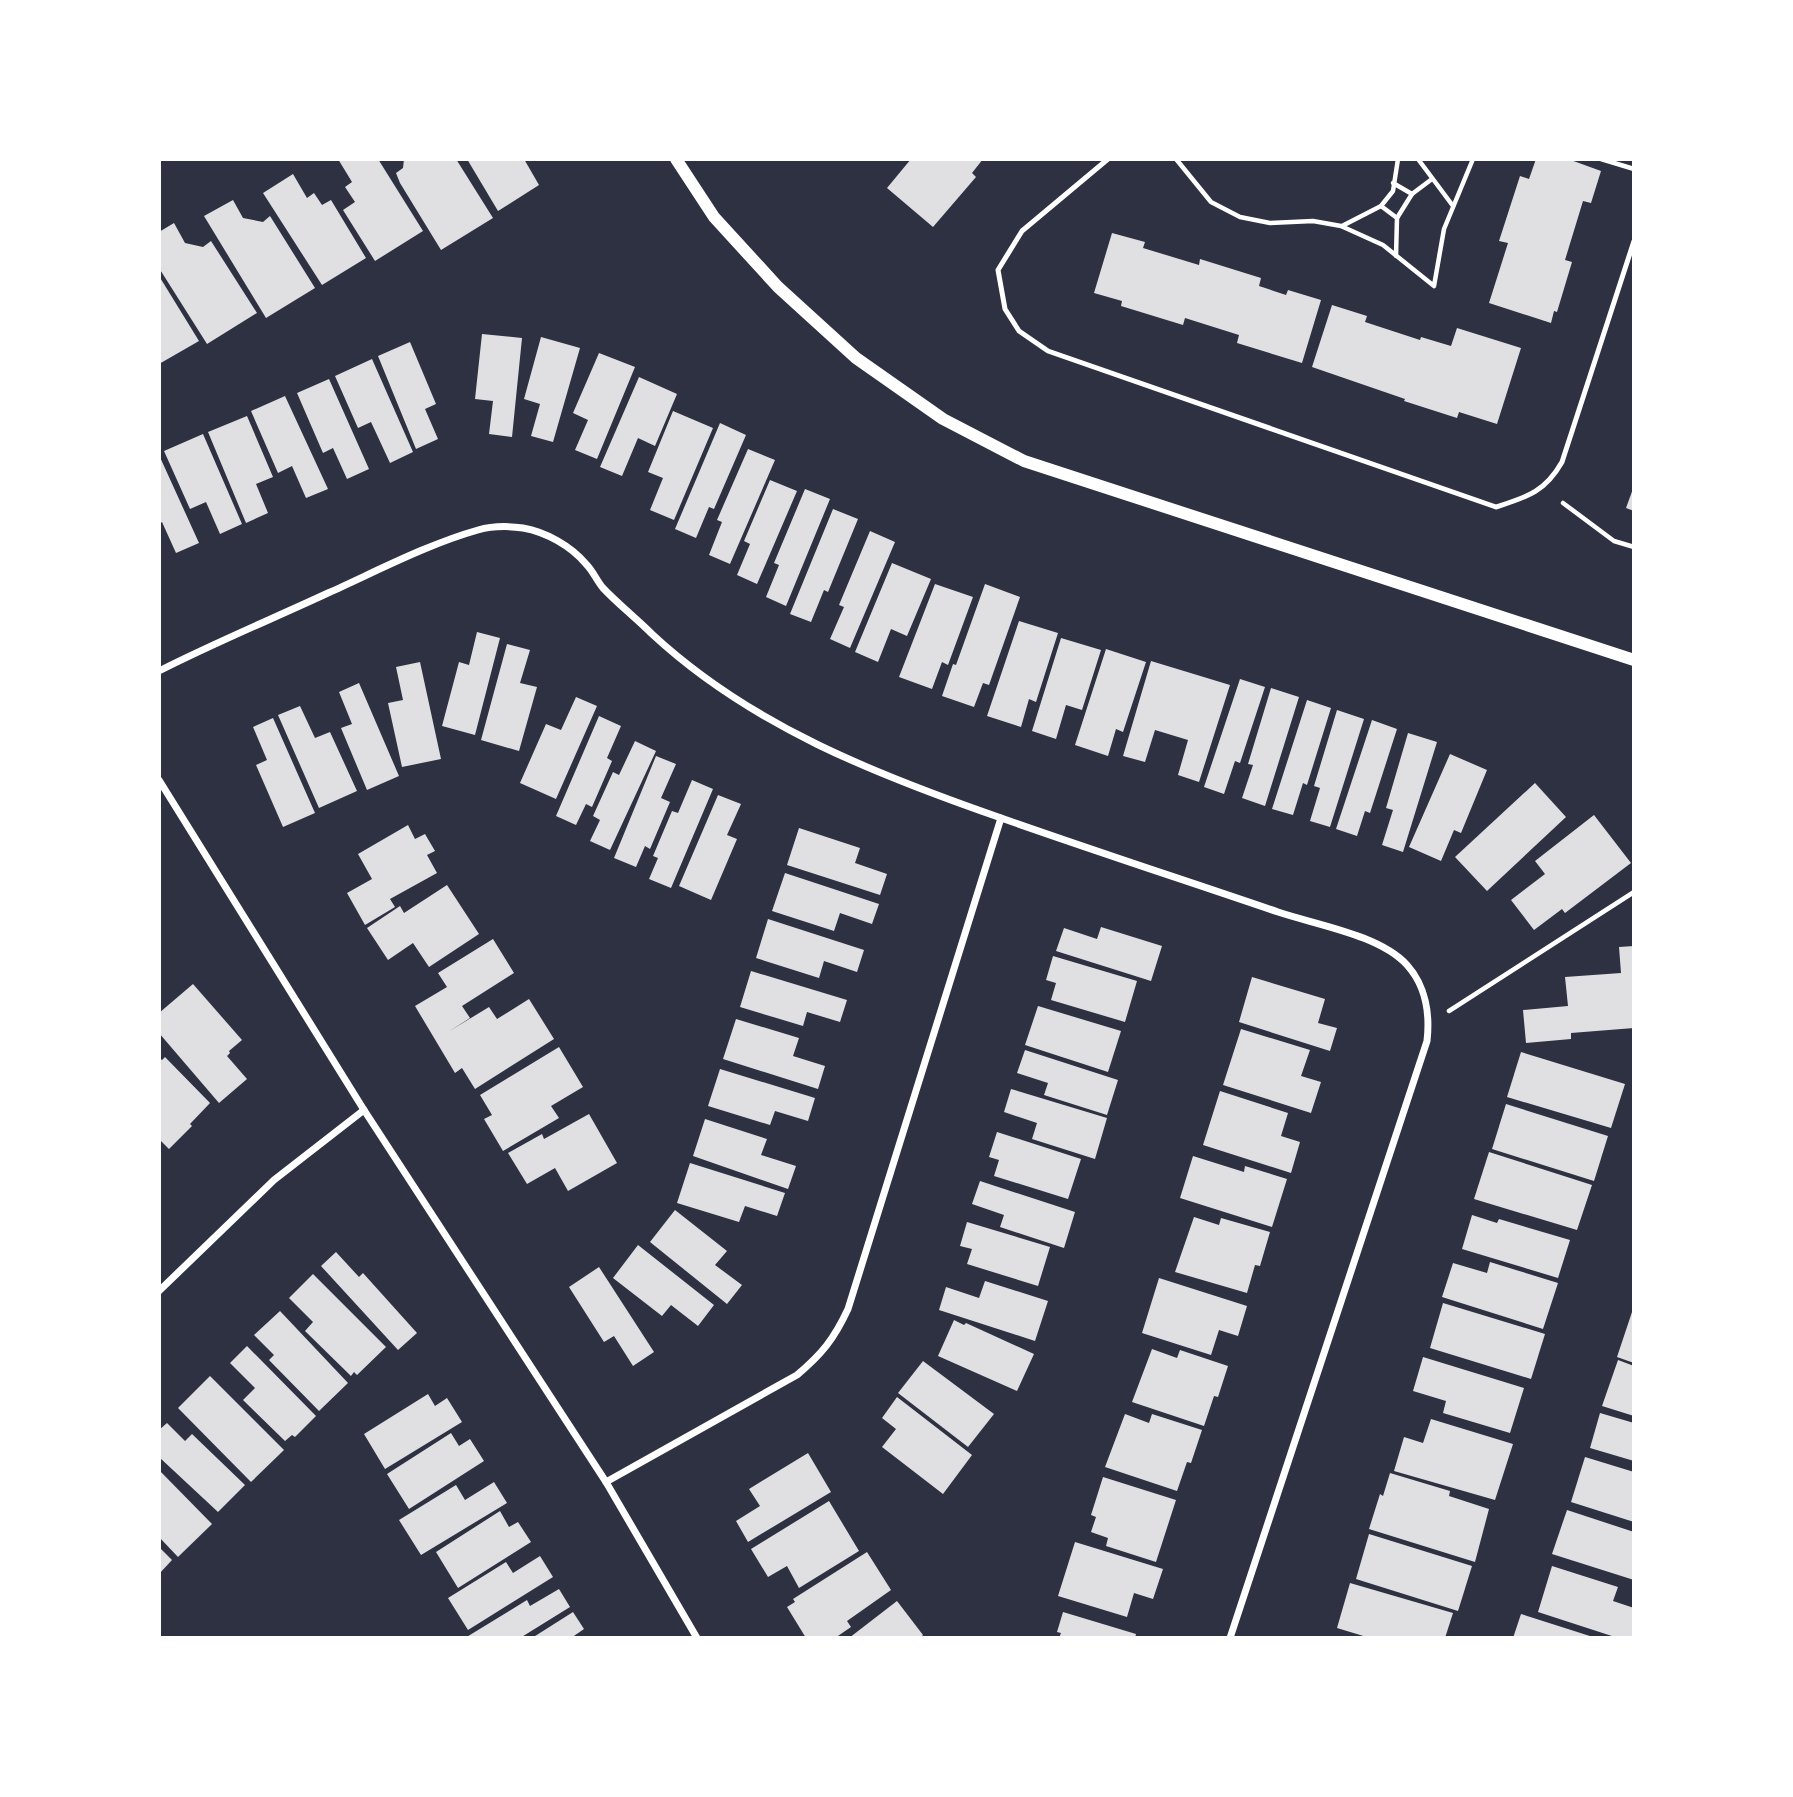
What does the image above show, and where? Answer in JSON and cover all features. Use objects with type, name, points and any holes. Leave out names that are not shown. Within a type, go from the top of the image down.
[{"type":"street","points":[[676,159],[714,217],[778,288],[856,358],[955,425],[1024,461],[1110,491],[1634,660]]},
{"type":"street","points":[[159,671],[401,560],[480,529],[523,528],[548,536],[574,552],[588,565],[602,586],[675,655],[743,705],[802,738],[863,766],[1001,818],[1314,924],[1373,941],[1406,964],[1417,979],[1426,1000],[1429,1024],[1427,1041],[1230,1638]]},
{"type":"street","points":[[159,780],[364,1110],[606,1482],[697,1638]]},
{"type":"street","points":[[606,1482],[797,1375],[819,1357],[836,1335],[848,1309],[1001,818]]},
{"type":"street","points":[[159,1291],[274,1180],[364,1110]]},
{"type":"lane","points":[[1108,159],[1022,231],[998,270],[1005,309],[1019,331],[1048,351],[1496,507],[1523,499],[1542,487],[1562,462],[1634,241]]},
{"type":"path","points":[[1175,159],[1211,202],[1240,217],[1270,223],[1313,221],[1341,226],[1383,245],[1434,286],[1444,229],[1473,159]]},
{"type":"path","points":[[1341,226],[1381,206],[1392,191],[1398,159]]},
{"type":"path","points":[[1418,159],[1453,206]]},
{"type":"path","points":[[1601,159],[1634,169]]},
{"type":"path","points":[[1396,256],[1397,218],[1412,194],[1432,179]]},
{"type":"path","points":[[1393,183],[1412,194]]},
{"type":"path","points":[[1381,206],[1397,218]]},
{"type":"path","points":[[1563,503],[1614,541],[1634,547]]},
{"type":"path","points":[[1429,1024],[1634,892]]},
{"type":"building","points":[[338,159],[378,159],[423,231],[375,261],[343,210],[355,202],[345,187],[352,182]]},
{"type":"building","points":[[404,159],[456,159],[493,218],[441,250],[400,183],[396,173],[403,168]]},
{"type":"building","points":[[467,159],[524,159],[539,185],[498,211]]},
{"type":"building","points":[[911,159],[983,159],[972,173],[976,177],[933,227],[887,188]]},
{"type":"building","points":[[1536,159],[1568,159],[1601,171],[1591,203],[1583,201],[1565,260],[1572,262],[1551,323],[1489,303],[1508,243],[1499,241],[1520,176],[1529,179]]},
{"type":"building","points":[[293,174],[307,198],[314,193],[322,205],[331,200],[366,258],[322,285],[263,193]]},
{"type":"building","points":[[233,200],[243,218],[263,222],[270,216],[315,288],[266,318],[204,216]]},
{"type":"building","points":[[174,223],[185,243],[203,247],[211,241],[257,313],[207,344],[159,268],[159,232]]},
{"type":"building","points":[[1112,233],[1145,242],[1143,248],[1199,265],[1200,259],[1261,278],[1259,286],[1286,295],[1288,290],[1321,300],[1302,363],[1237,343],[1239,335],[1185,318],[1183,325],[1121,306],[1122,301],[1094,293]]},
{"type":"building","points":[[159,276],[199,341],[159,364]]},
{"type":"building","points":[[1332,305],[1367,316],[1365,322],[1420,340],[1421,337],[1451,346],[1457,328],[1521,348],[1497,424],[1459,412],[1457,418],[1312,367]]},
{"type":"building","points":[[482,334],[522,338],[512,437],[489,434],[493,401],[475,399]]},
{"type":"building","points":[[541,337],[580,348],[553,442],[531,436],[540,404],[524,399]]},
{"type":"building","points":[[410,342],[436,404],[425,409],[438,439],[416,449],[378,356]]},
{"type":"building","points":[[599,353],[635,367],[597,459],[575,450],[588,420],[573,413]]},
{"type":"building","points":[[372,359],[413,452],[390,463],[371,422],[358,428],[335,376]]},
{"type":"building","points":[[639,377],[677,394],[655,446],[638,438],[622,476],[600,467]]},
{"type":"building","points":[[329,379],[369,469],[347,479],[333,448],[323,453],[297,393]]},
{"type":"building","points":[[285,396],[328,489],[306,498],[292,466],[278,473],[251,411]]},
{"type":"building","points":[[673,411],[713,428],[674,520],[650,510],[663,478],[648,472]]},
{"type":"building","points":[[247,416],[273,477],[256,484],[268,513],[246,523],[208,432]]},
{"type":"building","points":[[720,423],[746,435],[714,509],[709,507],[696,538],[675,529]]},
{"type":"building","points":[[203,434],[242,524],[220,534],[206,502],[190,509],[164,451]]},
{"type":"building","points":[[748,449],[775,460],[730,564],[709,555],[722,522],[717,520]]},
{"type":"building","points":[[159,455],[199,543],[176,553],[162,522],[159,524]]},
{"type":"building","points":[[770,480],[797,491],[757,584],[737,575],[750,544],[744,541]]},
{"type":"building","points":[[1634,486],[1634,511],[1626,508]]},
{"type":"building","points":[[805,489],[830,499],[786,606],[766,597],[779,565],[774,563]]},
{"type":"building","points":[[833,509],[858,519],[828,592],[824,590],[811,622],[790,614]]},
{"type":"building","points":[[870,531],[895,542],[850,648],[830,639],[844,607],[839,605]]},
{"type":"building","points":[[892,563],[931,579],[907,636],[891,629],[878,662],[855,652]]},
{"type":"building","points":[[935,584],[973,597],[948,665],[942,662],[932,689],[899,677]]},
{"type":"building","points":[[985,584],[1020,597],[989,685],[983,683],[974,707],[942,696]]},
{"type":"building","points":[[1019,621],[1058,633],[1036,702],[1029,699],[1021,727],[987,716]]},
{"type":"building","points":[[477,632],[500,638],[475,735],[442,726],[459,662],[469,665]]},
{"type":"building","points":[[1061,638],[1101,650],[1082,710],[1066,705],[1056,739],[1032,731]]},
{"type":"building","points":[[507,644],[530,650],[520,683],[537,687],[519,751],[481,740]]},
{"type":"building","points":[[1106,649],[1146,662],[1123,732],[1116,729],[1108,756],[1075,745]]},
{"type":"building","points":[[1151,661],[1230,685],[1199,782],[1178,775],[1188,740],[1155,730],[1145,762],[1123,756]]},
{"type":"building","points":[[420,662],[441,759],[402,767],[388,703],[403,700],[396,667]]},
{"type":"building","points":[[1240,679],[1265,687],[1240,763],[1235,761],[1224,794],[1204,787]]},
{"type":"building","points":[[359,683],[399,776],[367,790],[341,728],[352,724],[339,692]]},
{"type":"building","points":[[1271,688],[1299,697],[1265,806],[1242,798],[1253,765],[1248,764]]},
{"type":"building","points":[[576,697],[597,706],[556,799],[520,783],[546,724],[561,730]]},
{"type":"building","points":[[1307,700],[1331,708],[1307,785],[1303,783],[1293,815],[1272,809]]},
{"type":"building","points":[[300,706],[315,738],[330,732],[357,791],[319,808],[278,715]]},
{"type":"building","points":[[1337,710],[1364,719],[1330,827],[1310,821],[1320,788],[1314,786]]},
{"type":"building","points":[[599,716],[621,726],[607,758],[612,761],[592,807],[586,804],[576,825],[556,816]]},
{"type":"building","points":[[273,718],[315,813],[283,827],[256,765],[267,760],[253,727]]},
{"type":"building","points":[[1372,720],[1397,729],[1370,813],[1365,811],[1357,836],[1336,829]]},
{"type":"building","points":[[1408,733],[1437,742],[1403,852],[1382,845],[1393,810],[1386,808]]},
{"type":"building","points":[[635,741],[656,751],[610,850],[590,841],[600,820],[593,816],[613,772],[619,775]]},
{"type":"building","points":[[1450,754],[1487,770],[1461,833],[1454,830],[1441,861],[1409,847]]},
{"type":"building","points":[[656,756],[676,764],[661,798],[670,802],[650,849],[645,846],[636,867],[614,858]]},
{"type":"building","points":[[692,780],[713,789],[671,888],[649,879],[658,858],[653,856],[672,811],[678,813]]},
{"type":"building","points":[[1535,783],[1566,817],[1487,891],[1455,857]]},
{"type":"building","points":[[718,795],[741,804],[727,835],[737,839],[711,900],[679,886]]},
{"type":"building","points":[[1594,815],[1631,863],[1565,913],[1562,909],[1534,930],[1511,900],[1545,874],[1535,861]]},
{"type":"building","points":[[408,825],[415,839],[425,834],[435,851],[427,855],[437,873],[390,899],[395,907],[365,925],[347,893],[372,879],[358,854]]},
{"type":"building","points":[[799,828],[860,848],[855,863],[887,874],[880,895],[787,865]]},
{"type":"building","points":[[785,873],[879,904],[872,924],[840,913],[834,931],[772,911]]},
{"type":"building","points":[[447,885],[479,934],[429,967],[413,943],[388,960],[367,928],[400,906],[404,913]]},
{"type":"building","points":[[768,919],[864,950],[857,972],[824,961],[819,978],[756,958]]},
{"type":"building","points":[[1101,927],[1162,946],[1151,981],[1056,951],[1064,928],[1097,939]]},
{"type":"building","points":[[493,939],[514,973],[462,1006],[470,1018],[448,1032],[489,1007],[497,1019],[529,999],[554,1039],[475,1089],[462,1068],[455,1073],[415,1006],[447,987],[438,973]]},
{"type":"building","points":[[1634,946],[1634,1028],[1571,1033],[1571,1039],[1526,1043],[1523,1010],[1568,1006],[1565,977],[1621,973],[1619,947]]},
{"type":"building","points":[[1053,956],[1137,981],[1125,1022],[1051,1000],[1056,983],[1046,980]]},
{"type":"building","points":[[751,971],[847,1000],[840,1022],[807,1012],[803,1026],[740,1007]]},
{"type":"building","points":[[1252,977],[1325,999],[1318,1023],[1337,1028],[1330,1051],[1239,1022]]},
{"type":"building","points":[[193,984],[242,1040],[227,1056],[247,1079],[219,1103],[159,1033],[159,1013]]},
{"type":"building","points":[[1038,1006],[1121,1031],[1108,1072],[1025,1045]]},
{"type":"building","points":[[736,1019],[799,1038],[793,1056],[825,1066],[818,1089],[723,1059]]},
{"type":"building","points":[[1241,1029],[1310,1050],[1301,1076],[1321,1082],[1311,1113],[1223,1085]]},
{"type":"building","points":[[559,1047],[583,1087],[551,1106],[559,1118],[503,1151],[484,1119],[492,1115],[480,1095]]},
{"type":"building","points":[[1025,1050],[1118,1080],[1107,1115],[1044,1095],[1048,1083],[1017,1073]]},
{"type":"building","points":[[1521,1052],[1625,1084],[1611,1128],[1507,1097]]},
{"type":"building","points":[[165,1057],[210,1103],[169,1149],[159,1139],[159,1058],[162,1060]]},
{"type":"building","points":[[720,1069],[815,1098],[808,1121],[775,1111],[770,1125],[708,1106]]},
{"type":"building","points":[[1011,1089],[1107,1118],[1095,1159],[1032,1139],[1037,1123],[1004,1112]]},
{"type":"building","points":[[1220,1091],[1288,1113],[1281,1136],[1300,1142],[1291,1173],[1203,1145]]},
{"type":"building","points":[[1506,1104],[1608,1136],[1594,1181],[1492,1149]]},
{"type":"building","points":[[589,1114],[617,1163],[568,1191],[555,1168],[527,1184],[508,1153],[542,1134],[544,1139]]},
{"type":"building","points":[[705,1119],[767,1139],[761,1155],[796,1166],[788,1189],[693,1156]]},
{"type":"building","points":[[997,1132],[1081,1159],[1068,1199],[994,1176],[999,1160],[989,1157]]},
{"type":"building","points":[[1489,1152],[1592,1185],[1577,1230],[1474,1199]]},
{"type":"building","points":[[1193,1156],[1244,1172],[1245,1166],[1287,1179],[1272,1227],[1180,1198]]},
{"type":"building","points":[[690,1163],[785,1193],[777,1216],[745,1206],[739,1222],[677,1203]]},
{"type":"building","points":[[980,1181],[1075,1212],[1064,1248],[1000,1227],[1004,1215],[972,1204]]},
{"type":"building","points":[[675,1210],[727,1251],[715,1265],[742,1285],[727,1304],[650,1242]]},
{"type":"building","points":[[1472,1215],[1497,1223],[1499,1219],[1570,1240],[1558,1278],[1462,1249]]},
{"type":"building","points":[[1194,1217],[1219,1225],[1221,1218],[1270,1232],[1260,1266],[1255,1265],[1247,1293],[1175,1272]]},
{"type":"building","points":[[967,1222],[1050,1247],[1038,1286],[967,1264],[972,1249],[960,1246]]},
{"type":"building","points":[[638,1245],[714,1305],[698,1326],[671,1305],[662,1316],[613,1278]]},
{"type":"building","points":[[336,1252],[359,1277],[363,1273],[417,1333],[398,1350],[321,1266]]},
{"type":"building","points":[[1490,1262],[1558,1283],[1543,1329],[1442,1297],[1453,1263],[1487,1273]]},
{"type":"building","points":[[599,1267],[654,1352],[633,1366],[614,1336],[604,1342],[569,1287]]},
{"type":"building","points":[[313,1274],[386,1347],[357,1375],[354,1372],[351,1376],[305,1331],[313,1322],[289,1298]]},
{"type":"building","points":[[1159,1278],[1247,1306],[1238,1336],[1219,1330],[1211,1355],[1142,1333]]},
{"type":"building","points":[[985,1281],[1048,1301],[1035,1341],[939,1310],[946,1287],[979,1298]]},
{"type":"building","points":[[1443,1303],[1545,1334],[1531,1379],[1430,1348]]},
{"type":"building","points":[[280,1311],[348,1383],[319,1411],[269,1360],[274,1355],[254,1335]]},
{"type":"building","points":[[1632,1312],[1634,1313],[1634,1363],[1617,1357]]},
{"type":"building","points":[[954,1320],[1034,1354],[1017,1391],[938,1356]]},
{"type":"building","points":[[247,1346],[316,1416],[295,1437],[292,1435],[285,1441],[243,1400],[255,1388],[230,1363]]},
{"type":"building","points":[[1152,1349],[1177,1358],[1180,1350],[1228,1366],[1218,1397],[1214,1396],[1204,1426],[1132,1402]]},
{"type":"building","points":[[1423,1357],[1524,1388],[1510,1433],[1443,1413],[1446,1401],[1413,1391]]},
{"type":"building","points":[[1618,1360],[1634,1366],[1634,1416],[1602,1406]]},
{"type":"building","points":[[923,1361],[994,1414],[968,1447],[898,1393]]},
{"type":"building","points":[[210,1376],[284,1450],[251,1482],[178,1408]]},
{"type":"building","points":[[428,1394],[435,1406],[447,1398],[462,1422],[385,1469],[364,1434]]},
{"type":"building","points":[[897,1397],[972,1455],[943,1494],[882,1447],[896,1429],[882,1418]]},
{"type":"building","points":[[1600,1413],[1634,1423],[1634,1461],[1590,1448]]},
{"type":"building","points":[[1125,1414],[1149,1423],[1152,1414],[1202,1430],[1191,1463],[1187,1462],[1177,1491],[1105,1467]]},
{"type":"building","points":[[1431,1419],[1513,1444],[1495,1500],[1394,1471],[1404,1437],[1423,1443]]},
{"type":"building","points":[[167,1423],[185,1441],[192,1434],[245,1485],[218,1512],[159,1457],[159,1430]]},
{"type":"building","points":[[451,1433],[459,1446],[470,1439],[484,1461],[409,1509],[387,1474]]},
{"type":"building","points":[[808,1453],[831,1492],[748,1542],[736,1521],[760,1506],[749,1489]]},
{"type":"building","points":[[1585,1457],[1634,1472],[1634,1522],[1571,1502]]},
{"type":"building","points":[[159,1470],[212,1524],[178,1557],[159,1537]]},
{"type":"building","points":[[1390,1473],[1450,1491],[1449,1496],[1489,1509],[1475,1562],[1369,1529]]},
{"type":"building","points":[[1103,1477],[1176,1500],[1156,1562],[1106,1546],[1108,1538],[1091,1532],[1096,1517],[1091,1515]]},
{"type":"building","points":[[494,1482],[507,1503],[421,1555],[399,1520],[456,1485],[465,1500]]},
{"type":"building","points":[[829,1501],[859,1551],[799,1588],[787,1566],[768,1577],[751,1549]]},
{"type":"building","points":[[1567,1510],[1634,1532],[1634,1580],[1552,1554]]},
{"type":"building","points":[[500,1511],[509,1527],[518,1522],[531,1542],[458,1588],[436,1552]]},
{"type":"building","points":[[1369,1534],[1472,1566],[1458,1611],[1356,1579]]},
{"type":"building","points":[[1075,1542],[1163,1569],[1153,1599],[1134,1593],[1127,1617],[1058,1596]]},
{"type":"building","points":[[159,1547],[172,1560],[159,1574]]},
{"type":"building","points":[[867,1552],[891,1590],[847,1621],[851,1627],[835,1638],[806,1638],[787,1607],[795,1602],[793,1599]]},
{"type":"building","points":[[540,1556],[553,1577],[468,1630],[448,1598],[506,1562],[513,1573]]},
{"type":"building","points":[[1552,1566],[1618,1587],[1613,1601],[1634,1608],[1634,1638],[1618,1638],[1538,1612]]},
{"type":"building","points":[[1350,1583],[1453,1613],[1445,1638],[1370,1638],[1337,1628]]},
{"type":"building","points":[[559,1589],[570,1607],[520,1638],[465,1638],[527,1600],[530,1606]]},
{"type":"building","points":[[897,1601],[923,1635],[920,1638],[849,1638]]},
{"type":"building","points":[[573,1612],[584,1629],[571,1638],[532,1638]]},
{"type":"building","points":[[1063,1612],[1136,1634],[1135,1638],[1059,1638],[1061,1633],[1057,1632]]},
{"type":"building","points":[[1521,1614],[1593,1637],[1593,1638],[1513,1638]]}]
